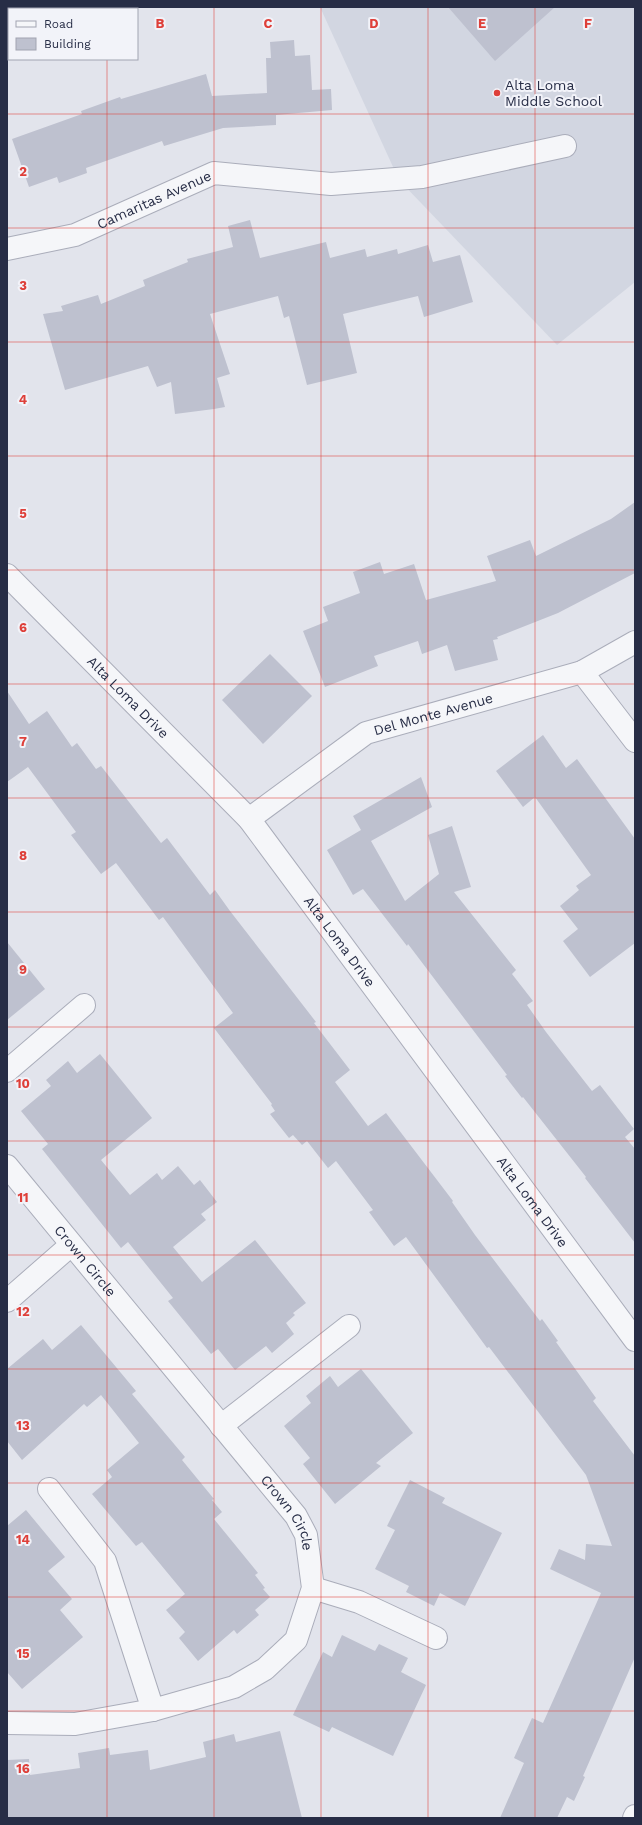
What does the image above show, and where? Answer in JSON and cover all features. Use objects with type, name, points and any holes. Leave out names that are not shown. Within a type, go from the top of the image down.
[{"type":"street","name":"Camaritas Avenue","points":[[7,249],[75,235],[214,173],[331,184],[399,180],[422,177],[565,146]]},
{"type":"street","name":"Alta Loma Drive","points":[[7,575],[249,819],[635,1340]]},
{"type":"street","name":"Del Monte Avenue","points":[[249,819],[366,733],[582,672],[635,642]]},
{"type":"street","points":[[582,672],[635,741]]},
{"type":"street","points":[[7,1071],[84,1005]]},
{"type":"street","name":"Crown Circle","points":[[7,1166],[296,1516],[306,1535],[313,1588],[296,1640],[264,1669],[234,1686],[153,1710],[75,1724],[7,1723]]},
{"type":"street","points":[[7,1301],[71,1245]]},
{"type":"street","points":[[222,1426],[349,1326]]},
{"type":"street","points":[[49,1490],[105,1561],[153,1710]]},
{"type":"street","points":[[313,1588],[359,1602],[436,1638]]},
{"type":"shaded area","name":"Alta Loma Middle School","points":[[320,7],[635,7],[635,282],[557,345],[399,180]]},
{"type":"building","points":[[448,7],[555,7],[495,61]]},
{"type":"building","points":[[294,40],[295,56],[310,55],[312,90],[331,89],[332,110],[276,115],[276,125],[223,128],[164,146],[162,141],[86,168],[87,173],[59,183],[57,177],[29,187],[12,139],[82,114],[81,111],[120,97],[121,99],[206,74],[212,96],[267,93],[266,58],[271,58],[270,42]]},
{"type":"building","points":[[250,220],[260,258],[326,242],[330,258],[365,249],[367,257],[397,249],[398,254],[428,245],[433,262],[460,255],[473,302],[424,317],[418,296],[343,314],[357,373],[307,385],[289,316],[284,318],[278,296],[210,314],[230,374],[217,378],[225,407],[175,414],[171,382],[157,387],[148,366],[65,390],[43,314],[63,311],[61,306],[98,295],[101,304],[145,286],[143,280],[188,262],[187,259],[233,247],[228,226]]},
{"type":"building","points":[[635,502],[635,573],[558,613],[497,637],[498,639],[493,640],[498,660],[455,671],[447,645],[422,654],[418,641],[374,656],[378,666],[325,687],[303,631],[328,621],[323,607],[360,593],[353,572],[380,562],[384,574],[414,564],[426,600],[496,581],[487,556],[530,540],[536,556],[611,519]]},
{"type":"building","points":[[270,654],[312,696],[263,744],[222,700]]},
{"type":"building","points":[[7,691],[29,724],[47,711],[72,747],[77,743],[96,769],[101,766],[161,843],[167,838],[210,895],[215,890],[316,1022],[314,1023],[350,1070],[335,1082],[368,1126],[386,1113],[453,1201],[452,1202],[475,1235],[540,1321],[542,1319],[558,1341],[556,1342],[596,1398],[593,1401],[635,1456],[635,1657],[583,1776],[585,1777],[574,1801],[567,1797],[557,1818],[500,1818],[524,1763],[514,1758],[532,1718],[543,1723],[601,1593],[550,1569],[559,1549],[585,1560],[586,1544],[612,1546],[586,1475],[489,1347],[487,1348],[406,1237],[394,1246],[369,1212],[373,1210],[336,1161],[328,1168],[307,1141],[302,1145],[293,1135],[289,1138],[270,1114],[275,1111],[271,1105],[272,1104],[214,1028],[233,1013],[163,917],[159,920],[116,863],[101,874],[71,835],[76,832],[28,767],[7,782]]},
{"type":"building","points":[[543,735],[566,768],[577,759],[635,839],[635,943],[590,977],[563,941],[578,929],[560,906],[579,890],[576,886],[591,875],[535,797],[523,807],[496,771]]},
{"type":"building","points":[[421,777],[432,807],[371,841],[405,901],[439,874],[428,835],[452,826],[471,887],[454,892],[516,970],[512,974],[533,1001],[527,1005],[546,1032],[592,1091],[600,1085],[634,1129],[625,1137],[635,1149],[635,1243],[585,1178],[586,1177],[505,1076],[507,1075],[408,944],[407,946],[363,889],[353,895],[327,850],[361,830],[353,816]]},
{"type":"building","points":[[7,942],[45,989],[7,1020]]},
{"type":"building","points":[[100,1054],[152,1118],[101,1160],[130,1195],[157,1173],[162,1180],[178,1166],[194,1185],[200,1180],[217,1202],[201,1214],[206,1220],[173,1247],[202,1282],[255,1240],[306,1303],[293,1313],[295,1315],[286,1323],[294,1334],[272,1353],[266,1346],[235,1370],[218,1349],[211,1354],[168,1301],[173,1298],[128,1242],[121,1248],[42,1149],[48,1144],[21,1111],[51,1086],[46,1080],[68,1061],[77,1073]]},
{"type":"building","points":[[81,1325],[136,1391],[132,1394],[185,1457],[182,1460],[214,1499],[212,1500],[222,1512],[214,1519],[258,1573],[255,1575],[265,1588],[263,1589],[270,1597],[255,1610],[259,1615],[237,1634],[234,1630],[198,1661],[179,1638],[185,1632],[166,1610],[185,1594],[142,1542],[136,1546],[92,1494],[112,1477],[107,1470],[139,1443],[101,1395],[87,1407],[84,1404],[22,1460],[7,1441],[7,1369],[43,1339],[52,1350]]},
{"type":"building","points":[[361,1369],[413,1433],[376,1463],[381,1466],[335,1504],[303,1464],[310,1458],[284,1426],[311,1403],[306,1396],[330,1376],[338,1387]]},
{"type":"building","points":[[410,1480],[445,1498],[442,1503],[502,1533],[465,1606],[440,1593],[434,1606],[406,1592],[409,1586],[375,1569],[395,1530],[387,1526]]},
{"type":"building","points":[[26,1510],[65,1557],[48,1571],[72,1599],[60,1610],[83,1637],[22,1689],[7,1672],[7,1526]]},
{"type":"building","points":[[342,1635],[375,1651],[379,1644],[408,1658],[401,1672],[426,1685],[393,1756],[332,1727],[329,1732],[293,1715],[323,1652],[332,1657]]},
{"type":"building","points":[[280,1731],[302,1818],[7,1818],[7,1760],[29,1759],[30,1775],[80,1768],[78,1753],[109,1748],[110,1755],[148,1750],[150,1770],[206,1757],[203,1742],[234,1734],[236,1742]]},
{"type":"place","name":"Alta Loma Middle School","points":[[497,93]]}]
